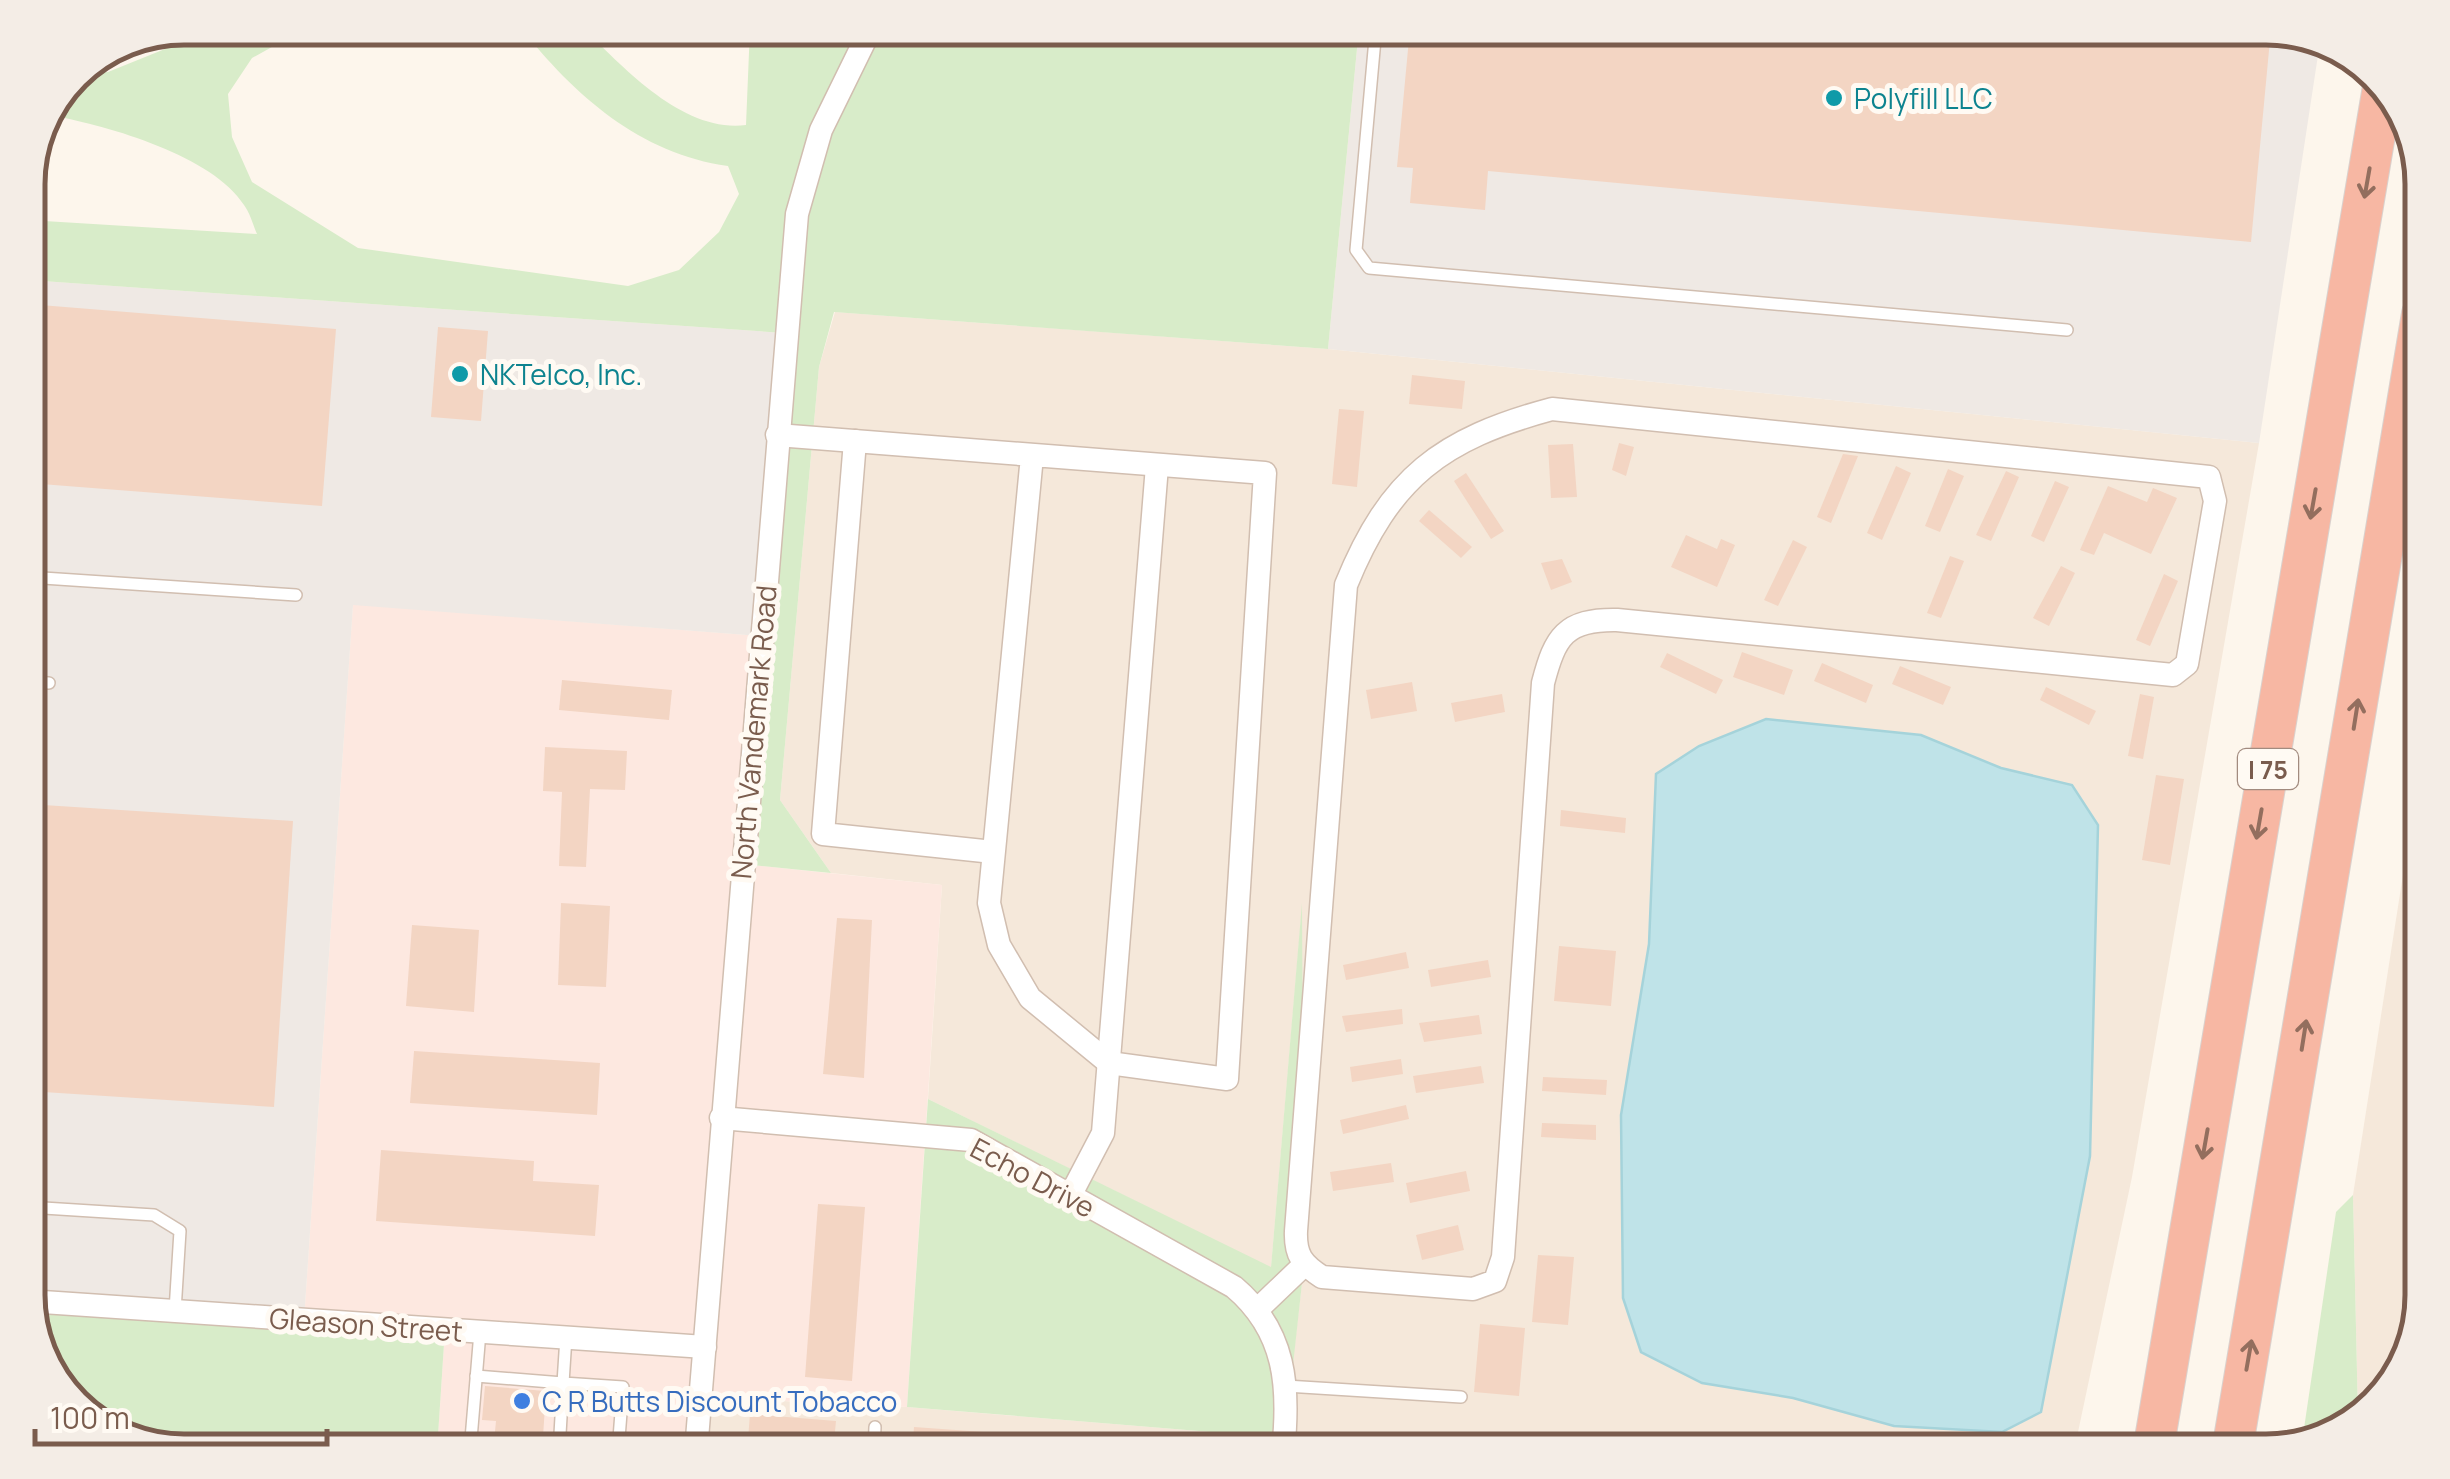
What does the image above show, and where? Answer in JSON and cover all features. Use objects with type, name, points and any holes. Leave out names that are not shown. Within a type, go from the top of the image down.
[{"type":"highway","name":"I 75","points":[[2156,1434],[2380,105]]},
{"type":"highway","points":[[2235,1434],[2405,416]]},
{"type":"street","name":"North Vandemark Road","points":[[698,1434],[796,214],[821,130],[862,45]]},
{"type":"street","points":[[1552,409],[2209,477],[2215,501],[2187,664],[2173,675],[1617,620],[1592,620],[1566,630],[1552,651],[1543,683],[1504,1256],[1495,1280],[1473,1289],[1322,1277],[1304,1265],[1296,1252],[1296,1231],[1346,585],[1376,521],[1402,485],[1433,459],[1502,422],[1552,409]]},
{"type":"street","points":[[777,434],[1265,474],[1227,1080],[1109,1063],[1030,998],[999,945],[989,903],[1032,456]]},
{"type":"street","points":[[855,441],[822,834],[994,852]]},
{"type":"street","points":[[1070,1196],[1104,1133],[1157,466]]},
{"type":"street","name":"Echo Drive","points":[[722,1118],[971,1140],[1234,1287],[1259,1308]]},
{"type":"street","points":[[1284,1434],[1286,1386],[1276,1346],[1259,1308],[1304,1265]]},
{"type":"street","name":"Gleason Street","points":[[45,1301],[705,1346]]},
{"type":"lane","points":[[1374,45],[1356,250],[1369,268],[2067,330]]},
{"type":"lane","points":[[45,577],[296,595]]},
{"type":"lane","points":[[45,1208],[154,1215],[180,1231],[176,1311]]},
{"type":"lane","points":[[471,1434],[480,1332]]},
{"type":"lane","points":[[560,1434],[566,1337]]},
{"type":"lane","points":[[476,1376],[623,1387],[619,1434]]},
{"type":"lane","points":[[1286,1386],[1461,1397]]},
{"type":"lane","points":[[875,1427],[875,1434]]},
{"type":"shaded area","points":[[1357,45],[2266,45],[2318,56],[2259,443],[1328,349]]},
{"type":"shaded area","points":[[45,281],[784,333],[760,636],[353,605],[304,1320],[45,1302]]},
{"type":"shaded area","points":[[835,312],[1328,349],[2259,443],[2132,1177],[2078,1434],[1284,1434],[1304,1265],[1301,919],[1271,1268],[928,1099],[942,885],[831,873],[780,800],[819,367]]},
{"type":"shaded area","points":[[353,604],[760,636],[742,864],[942,885],[907,1407],[701,1397],[698,1434],[438,1434],[445,1330],[304,1320]]},
{"type":"shaded area","points":[[2405,862],[2404,1313],[2386,1365],[2358,1399],[2353,1195]]},
{"type":"shaded area","points":[[701,1397],[907,1407],[1235,1434],[698,1434]]},
{"type":"green space","points":[[275,45],[252,58],[228,94],[232,137],[252,182],[358,248],[628,286],[679,270],[719,232],[739,194],[728,166],[666,149],[638,135],[587,98],[535,45],[601,45],[656,95],[678,108],[723,125],[746,125],[749,45],[1357,45],[1328,349],[834,312],[819,367],[780,800],[831,873],[742,864],[784,333],[45,281],[45,221],[257,234],[244,205],[209,172],[158,146],[62,118],[92,79],[173,46]]},
{"type":"green space","points":[[1302,903],[1304,1265],[1285,1434],[1236,1434],[907,1407],[928,1099],[1271,1267]]},
{"type":"green space","points":[[2353,1195],[2358,1399],[2336,1415],[2304,1428],[2336,1212]]},
{"type":"green space","points":[[45,1306],[445,1329],[438,1434],[166,1433],[114,1415],[86,1393],[56,1348]]},
{"type":"water","points":[[1766,719],[1921,735],[2001,768],[2072,785],[2098,825],[2090,1156],[2041,1412],[2002,1432],[1894,1426],[1793,1398],[1702,1383],[1641,1352],[1623,1298],[1621,1115],[1649,944],[1656,774],[1699,746]]},
{"type":"building","name":"Polyfill LLC","points":[[1408,45],[2269,45],[2251,242],[1488,171],[1485,210],[1410,203],[1413,168],[1397,167]]},
{"type":"building","points":[[45,305],[336,329],[322,506],[45,484]]},
{"type":"building","name":"NKTelco, Inc.","points":[[438,327],[488,331],[481,421],[431,417]]},
{"type":"building","points":[[1412,375],[1465,381],[1462,409],[1409,404]]},
{"type":"building","points":[[1339,409],[1364,411],[1357,487],[1332,484]]},
{"type":"building","points":[[1619,443],[1634,447],[1626,476],[1612,470]]},
{"type":"building","points":[[1573,444],[1577,497],[1551,498],[1548,445]]},
{"type":"building","points":[[1843,454],[1858,456],[1831,523],[1817,517]]},
{"type":"building","points":[[1896,466],[1911,473],[1882,540],[1867,533]]},
{"type":"building","points":[[1948,469],[1964,476],[1940,532],[1925,526]]},
{"type":"building","points":[[2006,471],[2019,477],[1991,541],[1976,535]]},
{"type":"building","points":[[1466,473],[1504,531],[1491,539],[1454,481]]},
{"type":"building","points":[[2055,481],[2069,487],[2044,542],[2031,536]]},
{"type":"building","points":[[2108,486],[2147,502],[2153,488],[2177,498],[2151,554],[2104,533],[2094,555],[2080,550]]},
{"type":"building","points":[[1429,510],[1472,547],[1461,558],[1419,521]]},
{"type":"building","points":[[1686,535],[1717,549],[1721,539],[1735,545],[1717,587],[1671,567]]},
{"type":"building","points":[[1793,540],[1807,547],[1778,606],[1764,600]]},
{"type":"building","points":[[1950,556],[1964,561],[1941,618],[1927,613]]},
{"type":"building","points":[[1562,559],[1572,582],[1551,590],[1541,563]]},
{"type":"building","points":[[2061,566],[2075,573],[2049,626],[2033,618]]},
{"type":"building","points":[[2164,574],[2178,581],[2150,646],[2136,640]]},
{"type":"building","points":[[1742,652],[1793,670],[1784,695],[1733,677]]},
{"type":"building","points":[[1667,653],[1723,680],[1716,694],[1660,667]]},
{"type":"building","points":[[1822,663],[1873,685],[1866,703],[1814,681]]},
{"type":"building","points":[[1900,666],[1951,687],[1943,705],[1892,684]]},
{"type":"building","points":[[562,680],[672,690],[669,720],[559,710]]},
{"type":"building","points":[[1412,682],[1417,711],[1371,719],[1366,690]]},
{"type":"building","points":[[2046,687],[2096,711],[2089,725],[2040,700]]},
{"type":"building","points":[[1502,694],[1505,712],[1455,722],[1451,703]]},
{"type":"building","points":[[2140,694],[2154,697],[2143,759],[2128,756]]},
{"type":"building","points":[[545,747],[627,751],[625,790],[590,789],[586,867],[559,866],[562,792],[543,791]]},
{"type":"building","points":[[2156,775],[2184,779],[2170,865],[2142,860]]},
{"type":"building","points":[[45,805],[293,821],[274,1107],[45,1092]]},
{"type":"building","points":[[1561,810],[1626,818],[1625,833],[1560,826]]},
{"type":"building","points":[[561,903],[610,906],[606,987],[558,985]]},
{"type":"building","points":[[837,918],[872,920],[864,1078],[823,1074]]},
{"type":"building","points":[[412,925],[479,930],[474,1012],[406,1006]]},
{"type":"building","points":[[1559,946],[1616,951],[1611,1006],[1554,1001]]},
{"type":"building","points":[[1406,952],[1409,968],[1346,980],[1343,965]]},
{"type":"building","points":[[1488,960],[1491,977],[1431,987],[1428,970]]},
{"type":"building","points":[[1402,1009],[1403,1024],[1346,1032],[1342,1016]]},
{"type":"building","points":[[1479,1015],[1482,1034],[1424,1042],[1419,1023]]},
{"type":"building","points":[[414,1051],[600,1063],[597,1115],[410,1103]]},
{"type":"building","points":[[1401,1059],[1403,1074],[1352,1082],[1350,1067]]},
{"type":"building","points":[[1481,1066],[1484,1083],[1416,1093],[1413,1076]]},
{"type":"building","points":[[1543,1077],[1607,1080],[1606,1095],[1542,1091]]},
{"type":"building","points":[[1406,1105],[1409,1119],[1343,1134],[1340,1120]]},
{"type":"building","points":[[1542,1123],[1596,1125],[1596,1140],[1541,1137]]},
{"type":"building","points":[[381,1150],[534,1161],[533,1181],[599,1185],[595,1236],[376,1221]]},
{"type":"building","points":[[1391,1163],[1394,1182],[1333,1191],[1330,1172]]},
{"type":"building","points":[[1466,1171],[1470,1191],[1410,1203],[1406,1183]]},
{"type":"building","points":[[818,1204],[865,1207],[852,1381],[805,1377]]},
{"type":"building","points":[[1458,1225],[1464,1250],[1422,1260],[1416,1235]]},
{"type":"building","points":[[1538,1255],[1574,1257],[1568,1325],[1532,1322]]},
{"type":"building","points":[[1480,1324],[1525,1328],[1519,1396],[1474,1392]]},
{"type":"building","points":[[485,1386],[546,1391],[543,1434],[495,1434],[496,1421],[482,1420]]},
{"type":"building","points":[[750,1414],[836,1421],[835,1434],[748,1434]]},
{"type":"building","points":[[914,1427],[1011,1434],[913,1434]]},
{"type":"place","name":"Polyfill LLC","points":[[1834,98]]},
{"type":"place","name":"NKTelco, Inc.","points":[[460,374]]},
{"type":"place","name":"C R Butts Discount Tobacco","points":[[522,1401]]}]
